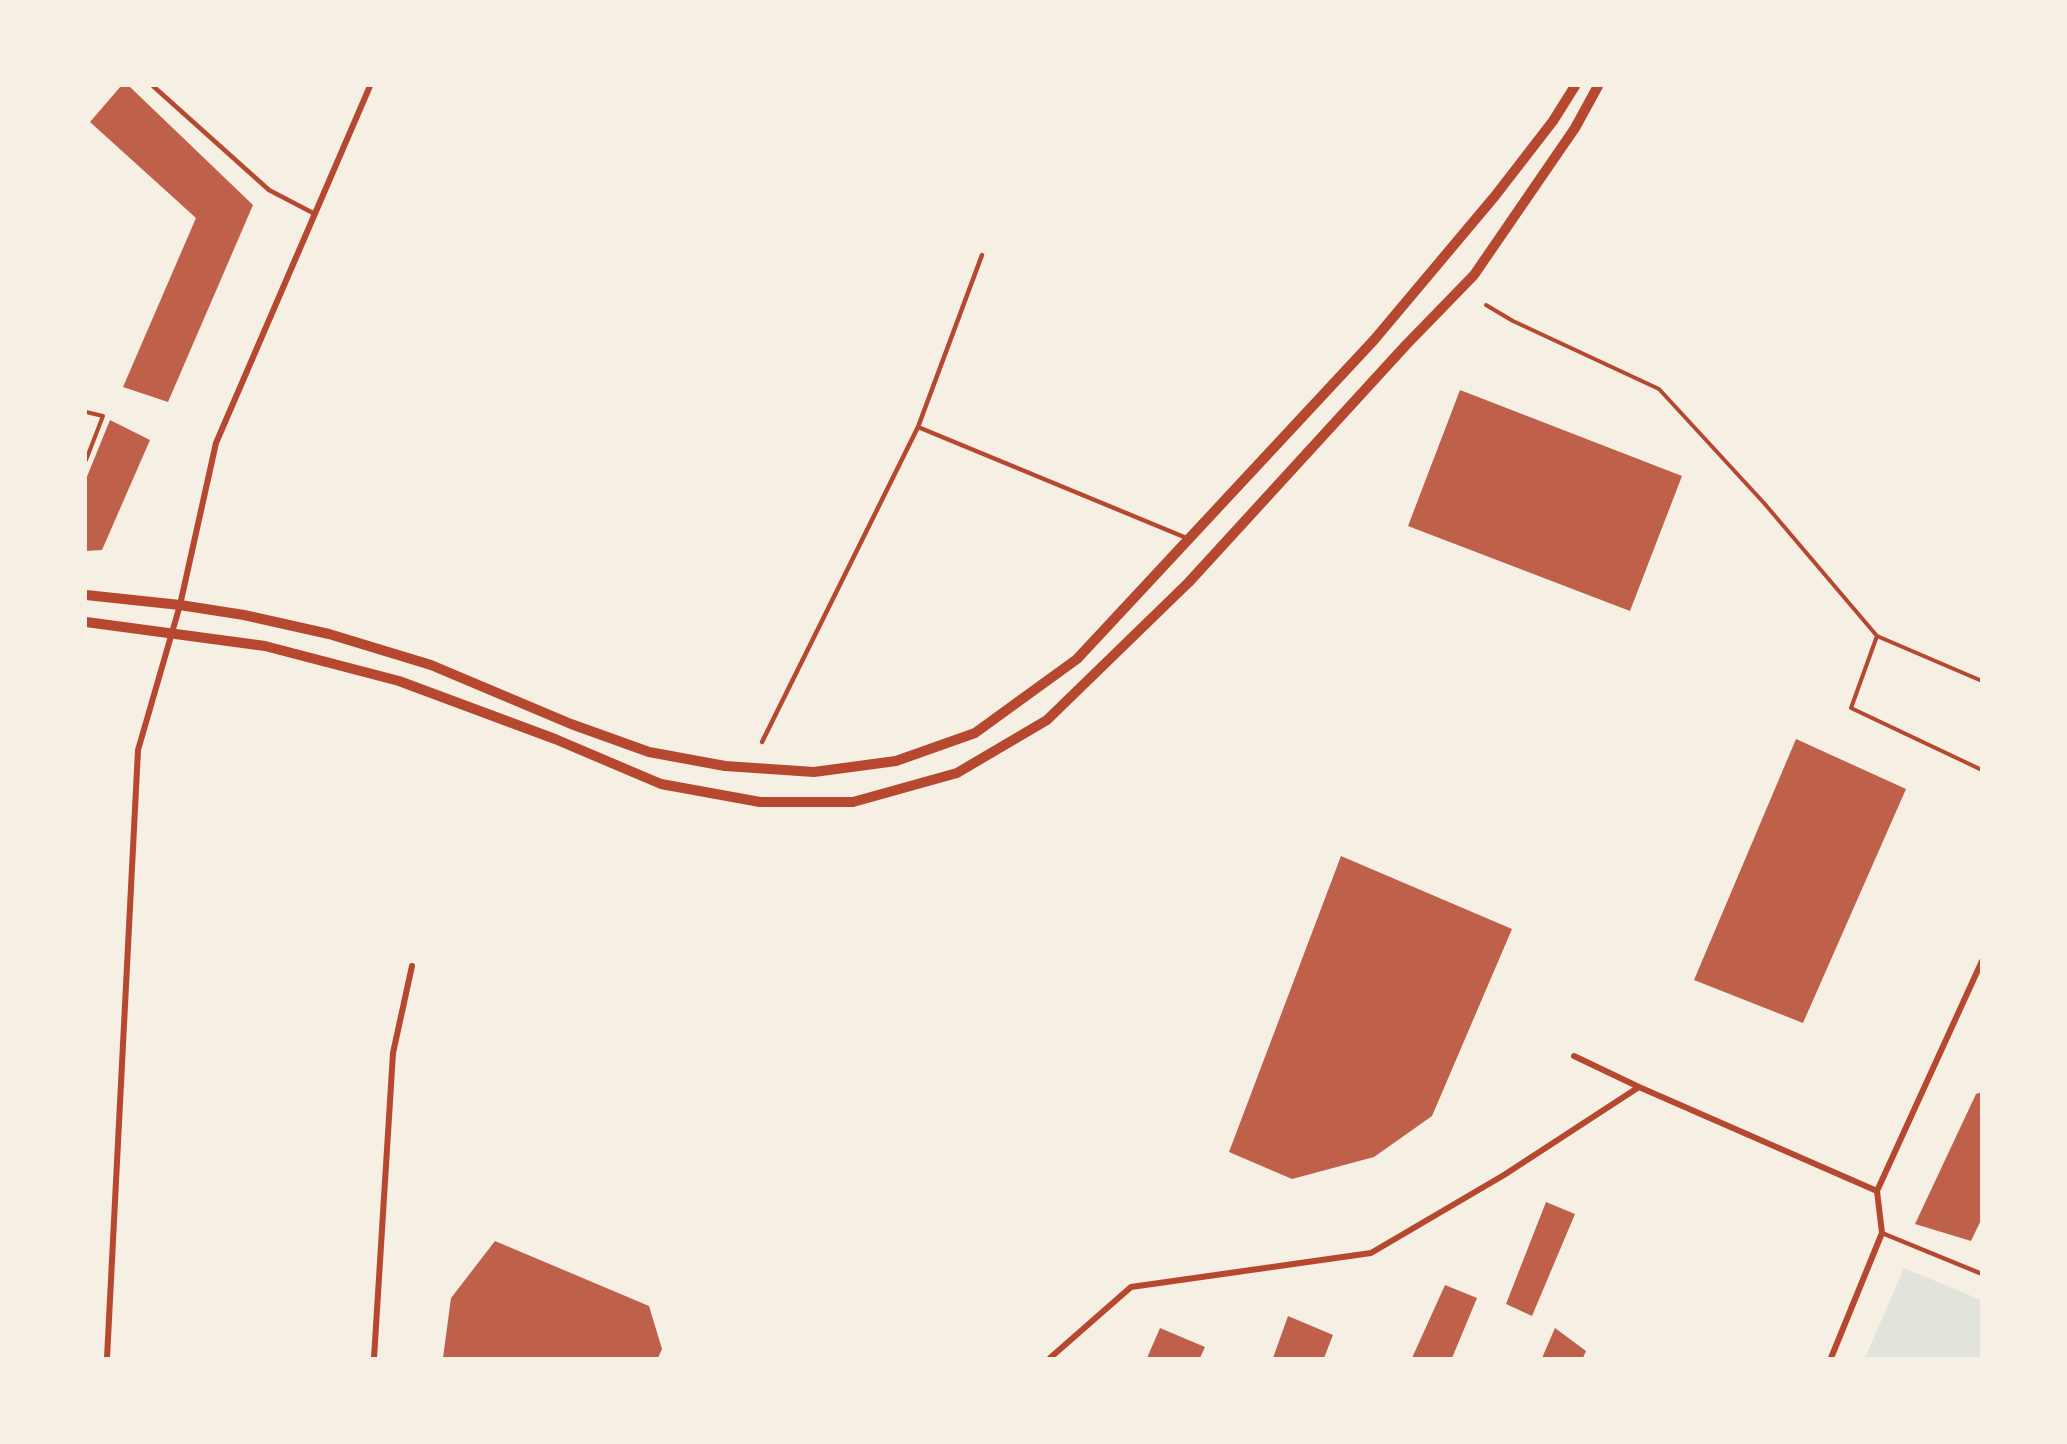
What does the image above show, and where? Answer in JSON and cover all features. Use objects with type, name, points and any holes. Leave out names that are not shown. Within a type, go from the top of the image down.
[{"type":"street","points":[[107,1359],[138,750],[180,605],[216,443],[370,86]]},
{"type":"street","points":[[86,595],[180,605],[244,615],[329,633],[431,665],[571,724],[649,752],[725,766],[814,772],[896,761],[975,733],[1077,659],[1374,340],[1495,196],[1553,121],[1575,86]]},
{"type":"street","points":[[86,622],[265,646],[399,681],[555,739],[661,784],[760,802],[853,802],[957,773],[1047,720],[1189,582],[1398,354],[1474,275],[1575,128],[1598,86]]},
{"type":"street","points":[[1831,1359],[1882,1233],[1877,1191],[1982,961]]},
{"type":"street","points":[[374,1359],[393,1053],[412,966]]},
{"type":"street","points":[[1574,1056],[1639,1087],[1877,1191]]},
{"type":"street","points":[[1050,1359],[1131,1287],[1371,1253],[1504,1175],[1639,1087]]},
{"type":"lane","points":[[153,86],[269,190],[315,214]]},
{"type":"lane","points":[[762,742],[918,427],[982,255]]},
{"type":"lane","points":[[918,427],[1189,538]]},
{"type":"lane","points":[[1882,1233],[1982,1275]]},
{"type":"path","points":[[1486,305],[1513,321],[1659,389],[1764,503],[1877,636],[1982,681]]},
{"type":"path","points":[[86,412],[103,416],[86,460]]},
{"type":"path","points":[[1877,636],[1851,708],[1982,770]]},
{"type":"shaded area","points":[[1904,1268],[1981,1300],[1981,1358],[1865,1358]]},
{"type":"building","points":[[121,86],[129,86],[253,205],[168,402],[123,387],[196,218],[90,122]]},
{"type":"building","points":[[1460,390],[1682,476],[1630,611],[1408,526]]},
{"type":"building","points":[[110,420],[150,440],[102,550],[86,551],[86,479]]},
{"type":"building","points":[[1796,739],[1906,789],[1803,1023],[1694,980]]},
{"type":"building","points":[[1341,856],[1512,929],[1432,1116],[1374,1157],[1292,1179],[1229,1152]]},
{"type":"building","points":[[1982,1092],[1982,1218],[1971,1241],[1915,1224],[1976,1094]]},
{"type":"building","points":[[1546,1202],[1575,1214],[1532,1316],[1506,1304]]},
{"type":"building","points":[[495,1241],[649,1306],[662,1349],[658,1358],[443,1358],[451,1298]]},
{"type":"building","points":[[1445,1285],[1477,1298],[1452,1358],[1412,1358]]},
{"type":"building","points":[[1288,1316],[1333,1335],[1324,1358],[1273,1358]]},
{"type":"building","points":[[1160,1328],[1205,1347],[1200,1358],[1147,1358]]},
{"type":"building","points":[[1555,1328],[1586,1351],[1583,1358],[1542,1358]]}]
